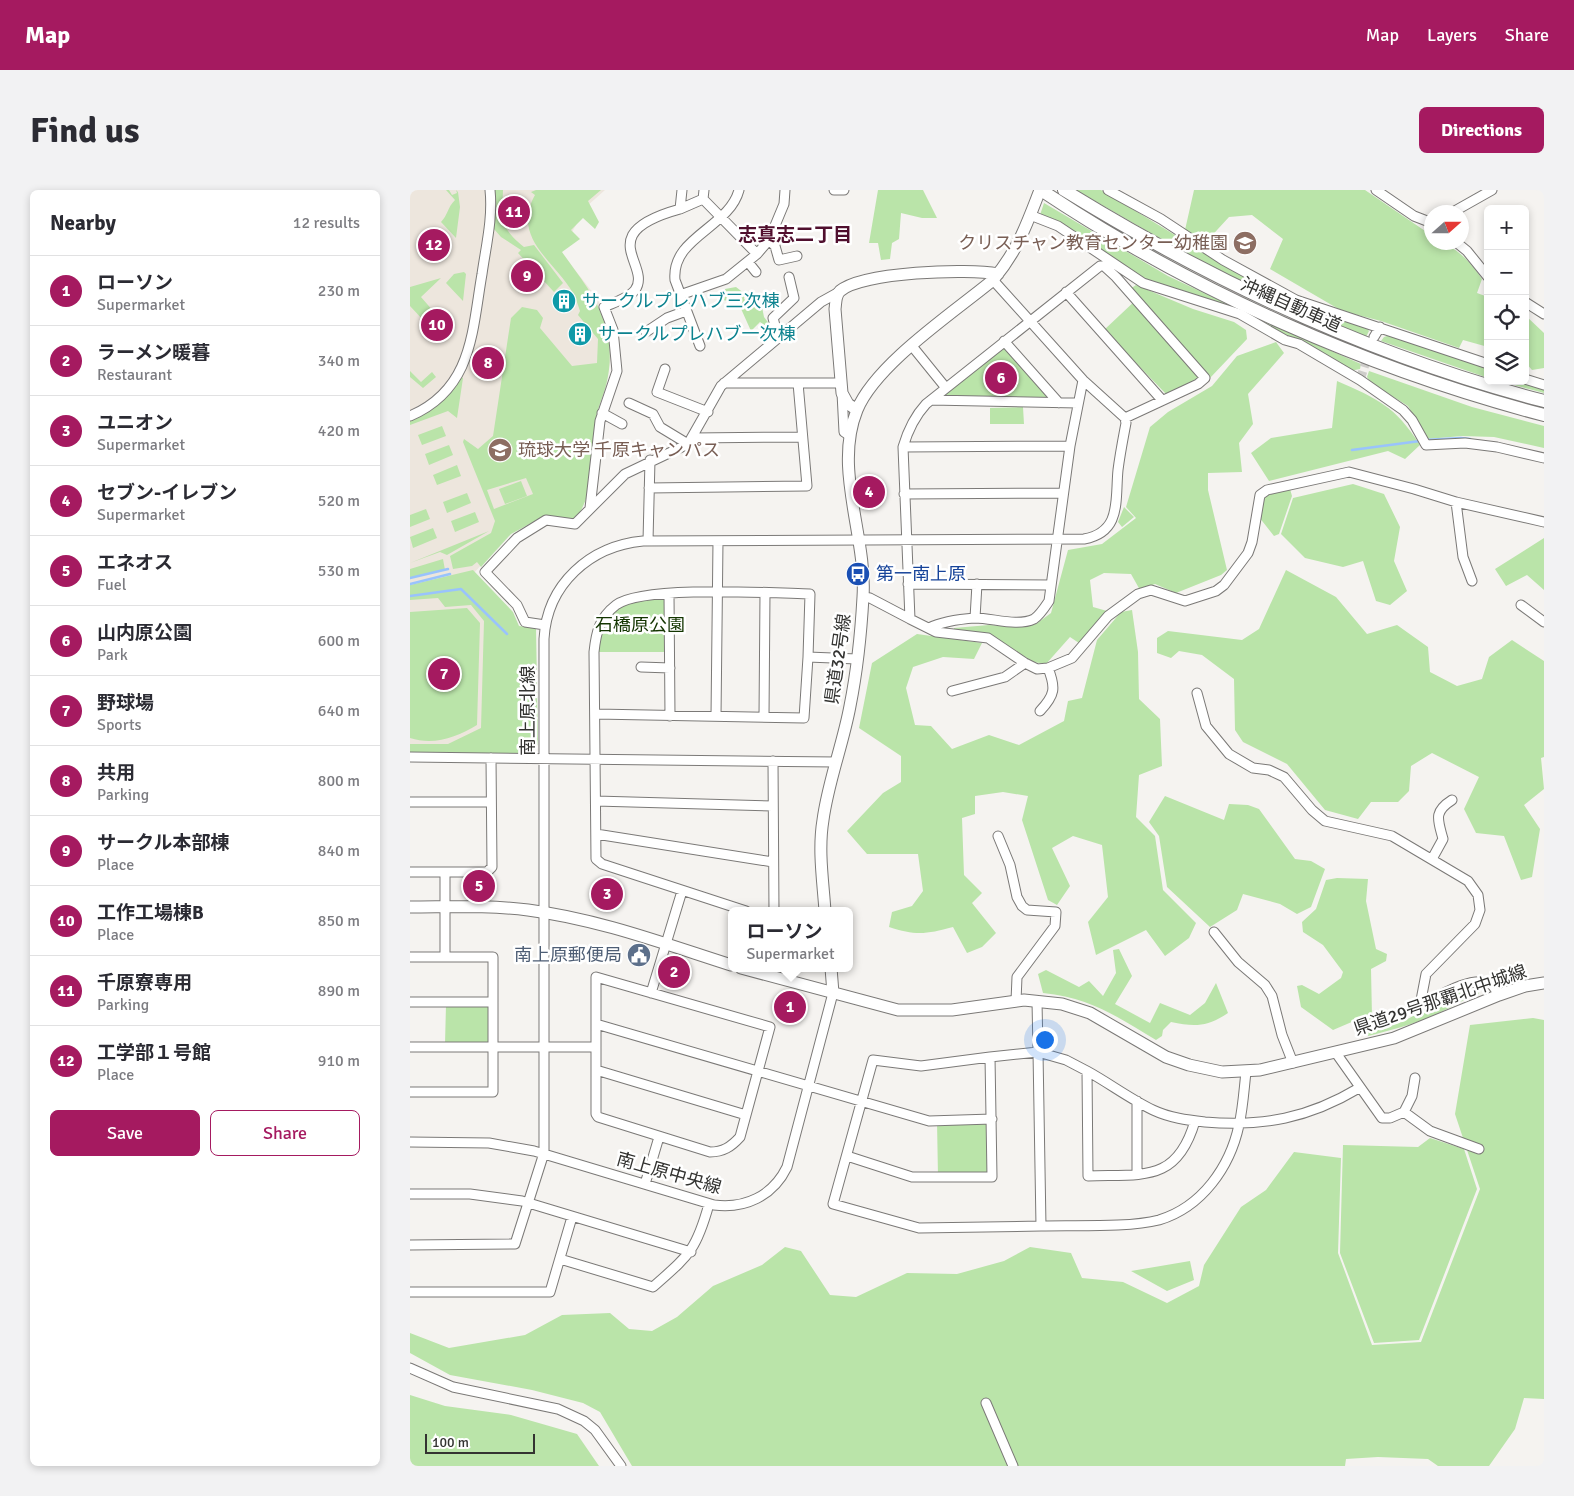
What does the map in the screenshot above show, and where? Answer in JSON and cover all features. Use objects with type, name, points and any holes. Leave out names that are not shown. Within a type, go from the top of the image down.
[{"type":"highway","name":"沖縄自動車道","points":[[1041,190],[1150,256],[1257,310],[1406,372],[1470,394],[1544,415]]},
{"type":"highway","name":"沖縄自動車道","points":[[1064,190],[1113,220],[1200,268],[1319,324],[1478,382],[1544,401]]},
{"type":"main road","name":"県道32号線","points":[[824,907],[822,829],[850,706],[863,597],[860,541],[849,469],[850,436],[857,410],[875,381],[912,346],[995,277],[1012,256],[1041,190]]},
{"type":"main road","points":[[857,410],[845,401],[841,388],[835,309],[836,297],[839,292],[862,281],[902,275],[981,271],[995,277]]},
{"type":"main road","points":[[410,907],[496,908],[543,912],[578,919],[728,964]]},
{"type":"main road","name":"県道29号那覇北中城線","points":[[756,972],[912,1012],[952,1010],[1016,1001],[1037,1000],[1062,1004],[1090,1014],[1178,1061],[1214,1071],[1246,1072],[1293,1064],[1409,1033],[1499,995],[1544,983]]},
{"type":"main road","points":[[831,972],[833,993]]},
{"type":"street","points":[[410,416],[429,405],[446,390],[458,376],[468,354],[490,223],[490,190]]},
{"type":"street","points":[[680,209],[682,190]]},
{"type":"street","points":[[700,346],[675,280],[676,260],[682,251],[731,208],[739,190]]},
{"type":"street","points":[[680,295],[726,279],[757,254],[769,240],[784,204],[784,190]]},
{"type":"street","points":[[834,190],[844,190]]},
{"type":"street","points":[[1108,190],[1161,219],[1237,268],[1296,300],[1327,312],[1380,327],[1484,363]]},
{"type":"street","points":[[1376,190],[1414,216],[1424,220]]},
{"type":"street","points":[[1465,205],[1492,190]]},
{"type":"street","points":[[590,509],[602,413],[615,383],[617,371],[613,330],[604,307],[630,295],[639,282],[629,245],[635,231],[659,215],[680,209],[703,194],[757,254]]},
{"type":"street","points":[[1032,210],[1143,283],[1240,314],[1285,340],[1299,344],[1392,401],[1412,420],[1424,442],[1465,443],[1497,447],[1544,458]]},
{"type":"street","points":[[769,240],[775,246],[779,260],[797,256]]},
{"type":"street","points":[[1466,250],[1484,272]]},
{"type":"street","points":[[748,262],[756,272]]},
{"type":"street","points":[[910,618],[903,448],[907,431],[917,415],[931,400],[1029,320],[1100,266],[1104,266],[1116,277],[1205,378],[1198,384],[1125,418],[1083,380],[1029,320],[995,277]]},
{"type":"street","points":[[1116,277],[1123,270]]},
{"type":"street","points":[[778,337],[773,318],[794,298],[789,277]]},
{"type":"street","points":[[690,441],[724,383],[828,297],[839,292]]},
{"type":"street","points":[[1066,292],[1162,400]]},
{"type":"street","points":[[1529,305],[1544,314]]},
{"type":"street","points":[[646,332],[667,318],[686,311]]},
{"type":"street","points":[[1374,337],[1380,327]]},
{"type":"street","points":[[1004,341],[1059,403]]},
{"type":"street","points":[[912,346],[946,388]]},
{"type":"street","points":[[665,369],[657,392],[708,412]]},
{"type":"street","points":[[929,628],[936,624],[975,618],[1022,622],[1034,618],[1049,601],[1070,446],[1083,380]]},
{"type":"street","points":[[1529,380],[1544,385]]},
{"type":"street","points":[[724,383],[798,383],[841,388],[844,432],[850,436]]},
{"type":"street","points":[[649,488],[807,486],[798,383]]},
{"type":"street","points":[[931,400],[1078,403]]},
{"type":"street","points":[[629,402],[653,414],[660,427],[690,441]]},
{"type":"street","points":[[602,413],[622,424]]},
{"type":"street","name":"南上原北線","points":[[410,1245],[515,1244],[544,1153],[545,625],[558,591],[582,563],[616,546],[648,541],[860,541],[1096,536],[1109,525],[1117,506],[1117,482],[1126,423],[1125,418]]},
{"type":"street","points":[[545,625],[525,622],[517,605],[485,572],[517,538],[546,520],[575,524],[625,474],[690,441],[802,437]]},
{"type":"street","points":[[903,448],[1070,446]]},
{"type":"street","points":[[648,541],[650,460]]},
{"type":"street","points":[[863,597],[870,598],[936,632],[988,638],[1025,663],[1037,668],[1048,668],[1072,658],[1108,616],[1138,594],[1151,590],[1185,601],[1216,591],[1224,585],[1248,553],[1256,531],[1260,495],[1267,490],[1348,472],[1456,502],[1544,522]]},
{"type":"street","points":[[904,494],[1063,493]]},
{"type":"street","points":[[1456,502],[1463,557],[1472,581]]},
{"type":"street","points":[[716,716],[718,541]]},
{"type":"street","points":[[908,584],[1051,585]]},
{"type":"street","points":[[975,618],[977,584]]},
{"type":"street","points":[[596,714],[804,718],[810,594],[718,592],[644,594],[617,604],[599,624],[594,652],[596,859],[602,864],[733,907]]},
{"type":"street","points":[[764,593],[764,716]]},
{"type":"street","points":[[669,594],[670,716]]},
{"type":"street","points":[[1521,605],[1544,622]]},
{"type":"street","points":[[808,657],[856,659]]},
{"type":"street","points":[[952,691],[1005,677],[1025,663]]},
{"type":"street","points":[[641,667],[670,668]]},
{"type":"street","points":[[1040,711],[1048,702],[1054,683],[1048,668]]},
{"type":"street","points":[[1197,693],[1206,726],[1229,754],[1253,768],[1269,770],[1284,777],[1324,821],[1392,836],[1468,882],[1478,895],[1480,910],[1475,924],[1426,974],[1421,1000],[1428,1002],[1463,984],[1480,982],[1492,985],[1499,995]]},
{"type":"street","points":[[410,756],[836,762]]},
{"type":"street","points":[[410,872],[487,872],[492,867],[491,758]]},
{"type":"street","points":[[773,762],[774,907]]},
{"type":"street","points":[[1432,859],[1443,840],[1438,817],[1439,811],[1452,800]]},
{"type":"street","points":[[596,801],[773,806]]},
{"type":"street","points":[[410,802],[491,802]]},
{"type":"street","points":[[596,834],[773,862]]},
{"type":"street","points":[[998,836],[1010,865],[1017,897],[1022,906],[1027,910],[1056,912],[1055,926],[1017,977],[1016,1001]]},
{"type":"street","points":[[445,872],[445,957]]},
{"type":"street","points":[[651,993],[682,891]]},
{"type":"street","points":[[1214,932],[1238,962],[1265,985],[1272,996],[1282,1035],[1293,1064]]},
{"type":"street","points":[[410,957],[493,957],[493,1092],[410,1092]]},
{"type":"street","points":[[596,978],[770,1027],[740,1137],[734,1144],[722,1150],[710,1152],[598,1118],[596,1114],[596,1024],[596,978]]},
{"type":"street","name":"南上原中央線","points":[[410,1142],[489,1143],[544,1153],[709,1204],[726,1206],[748,1203],[764,1195],[780,1180],[787,1167],[833,993]]},
{"type":"street","points":[[1037,1000],[1041,1226]]},
{"type":"street","points":[[410,1002],[493,1002]]},
{"type":"street","points":[[596,1024],[929,1121],[992,1119]]},
{"type":"street","points":[[410,1047],[596,1047]]},
{"type":"street","points":[[1246,1072],[1239,1125],[1225,1165],[1216,1179],[1189,1205],[1175,1213],[1142,1223],[919,1228],[833,1204],[873,1060],[921,1066],[1038,1052],[1066,1060],[1154,1111],[1175,1118],[1239,1125],[1259,1124],[1319,1110],[1359,1088]]},
{"type":"street","points":[[1336,1053],[1382,1118],[1390,1118],[1404,1112],[1412,1096],[1415,1078]]},
{"type":"street","points":[[847,1156],[912,1177],[992,1177],[990,1057]]},
{"type":"street","points":[[596,1070],[746,1115]]},
{"type":"street","points":[[1087,1071],[1088,1176],[1156,1172],[1179,1158],[1196,1121]]},
{"type":"street","points":[[1137,1101],[1137,1174]]},
{"type":"street","points":[[1404,1112],[1430,1131],[1479,1149]]},
{"type":"street","points":[[646,1184],[659,1137]]},
{"type":"street","points":[[410,1194],[497,1196],[691,1252]]},
{"type":"street","points":[[560,1259],[653,1287],[691,1252],[702,1230],[709,1204]]},
{"type":"street","points":[[410,1292],[550,1292],[572,1217]]},
{"type":"street","points":[[410,1368],[453,1387],[558,1409],[584,1421],[595,1430],[621,1466]]},
{"type":"street","points":[[986,1403],[1013,1466]]},
{"type":"shaded area","name":"琉球大学 千原キャンパス","points":[[410,190],[605,190],[586,207],[561,252],[597,298],[607,322],[612,351],[606,387],[592,424],[548,512],[510,533],[474,573],[535,743],[410,750]]},
{"type":"green space","points":[[446,190],[449,190],[452,195],[457,193],[456,190],[458,192],[460,207],[456,238],[441,222],[455,200]]},
{"type":"green space","points":[[494,190],[503,190],[503,216],[510,234],[524,247],[534,245],[563,283],[554,292],[518,253],[521,250],[501,237],[494,229]]},
{"type":"green space","points":[[536,190],[601,190],[588,201],[599,222],[595,229],[583,218],[571,230],[580,239],[562,252],[586,286],[602,314],[609,345],[610,360],[606,387],[596,419],[589,487],[581,510],[574,520],[546,515],[511,534],[481,567],[477,562],[472,566],[453,569],[450,556],[491,533],[495,521],[463,442],[464,439],[478,449],[493,436],[511,318],[522,307],[537,310],[543,318],[540,328],[572,366],[597,363],[598,339],[578,315],[580,311],[573,293],[546,259],[531,236],[528,224],[529,210],[535,195],[531,192]],"holes":[[[526,478],[533,494],[494,509],[487,490]]]},
{"type":"green space","points":[[878,190],[923,190],[937,218],[922,218],[901,213],[899,239],[892,243],[890,259],[881,260],[878,243],[869,243]]},
{"type":"green space","points":[[1076,190],[1101,190],[1244,277],[1288,300],[1330,317],[1366,327],[1369,331],[1366,337],[1211,268]]},
{"type":"green space","points":[[1194,190],[1365,190],[1424,230],[1424,250],[1455,250],[1482,279],[1477,293],[1484,296],[1484,346],[1463,340],[1459,348],[1381,321],[1342,311],[1270,269],[1283,239],[1252,215],[1229,217],[1206,242],[1185,230]]},
{"type":"green space","points":[[1044,203],[1168,276],[1361,364],[1360,369],[1350,371],[1281,333],[1144,278],[1040,215]]},
{"type":"green space","points":[[464,272],[466,274],[463,301],[446,283],[454,274]]},
{"type":"green space","points":[[441,278],[421,297],[434,312],[424,321],[410,306],[410,287]]},
{"type":"green space","points":[[1136,285],[1193,309],[1234,322],[1246,330],[1247,339],[1210,378],[1167,395],[1104,330],[1137,299],[1130,289]]},
{"type":"green space","points":[[736,287],[745,294],[744,299],[749,303],[762,307],[764,317],[770,325],[767,327],[760,322],[751,331],[738,302],[722,300],[725,289]]},
{"type":"green space","points":[[1529,319],[1544,333],[1544,368],[1532,370],[1529,367]]},
{"type":"green space","points":[[1390,335],[1484,367],[1484,377],[1381,341],[1384,337]]},
{"type":"green space","points":[[1007,342],[1059,403],[946,397],[944,394]]},
{"type":"green space","points":[[1276,342],[1284,353],[1248,394],[1253,424],[1239,443],[1242,472],[1208,473],[1208,490],[1227,570],[1221,575],[1176,593],[1155,584],[1140,590],[1131,574],[1104,573],[1090,580],[1093,607],[1107,611],[1079,643],[1070,637],[1046,664],[1033,662],[990,635],[954,631],[954,628],[989,625],[1016,627],[1036,624],[1051,613],[1068,550],[1102,544],[1136,518],[1126,507],[1150,427],[1168,412],[1212,386],[1237,356]]},
{"type":"green space","points":[[410,371],[421,382],[432,372],[436,377],[423,388],[410,377]]},
{"type":"green space","points":[[1369,371],[1472,407],[1544,426],[1544,448],[1494,437],[1462,436],[1427,439],[1408,406],[1371,383],[1367,377]]},
{"type":"green space","points":[[461,377],[463,378],[457,418],[448,411],[410,425],[410,421],[435,407]]},
{"type":"green space","points":[[1337,381],[1364,393],[1394,412],[1420,445],[1405,459],[1388,451],[1269,481],[1251,453],[1271,438],[1332,428]]},
{"type":"green space","points":[[1529,382],[1544,388],[1544,393],[1514,385],[1529,385]]},
{"type":"green space","points":[[1023,407],[1024,424],[990,424],[990,408]]},
{"type":"green space","points":[[442,426],[446,436],[422,445],[418,435]]},
{"type":"green space","points":[[449,445],[453,455],[429,465],[425,454]]},
{"type":"green space","points":[[457,465],[461,476],[437,485],[433,475]]},
{"type":"green space","points":[[521,481],[527,496],[505,504],[499,489]]},
{"type":"green space","points":[[1353,484],[1384,494],[1400,527],[1394,561],[1407,591],[1390,605],[1376,601],[1363,561],[1343,567],[1305,558],[1281,534],[1293,498]]},
{"type":"green space","points":[[1290,489],[1292,496],[1279,534],[1274,536],[1259,517],[1262,497],[1269,493]]},
{"type":"green space","points":[[467,493],[471,503],[447,513],[443,502]]},
{"type":"green space","points":[[1124,507],[1134,517],[1122,527],[1118,522]]},
{"type":"green space","points":[[426,509],[430,519],[410,527],[410,515]]},
{"type":"green space","points":[[475,512],[479,522],[455,532],[451,521]]},
{"type":"green space","points":[[433,528],[437,538],[413,548],[410,537]]},
{"type":"green space","points":[[489,531],[447,555],[440,552],[410,563]]},
{"type":"green space","points":[[1544,538],[1544,590],[1527,575],[1506,586],[1495,569]]},
{"type":"green space","points":[[443,559],[445,570],[410,578],[410,569]]},
{"type":"green space","points":[[473,570],[513,612],[519,626],[536,628],[538,743],[534,754],[410,753],[410,744],[448,744],[481,728],[484,621],[471,605],[445,607],[438,598],[410,600],[410,585]]},
{"type":"green space","points":[[1286,570],[1336,597],[1367,634],[1397,625],[1428,647],[1430,672],[1457,686],[1482,679],[1489,657],[1512,640],[1544,661],[1544,757],[1541,758],[1544,789],[1524,805],[1540,829],[1532,877],[1521,880],[1504,836],[1476,833],[1464,809],[1479,777],[1432,753],[1411,766],[1409,791],[1398,802],[1371,802],[1358,819],[1325,810],[1287,764],[1243,742],[1235,730],[1234,679],[1202,655],[1179,651],[1171,658],[1157,653],[1157,638],[1168,631],[1242,640],[1259,629]]},
{"type":"green space","name":"石橋原公園","points":[[669,594],[669,652],[594,652],[599,633],[617,604]]},
{"type":"green space","points":[[467,608],[480,623],[477,725],[461,733],[436,741],[410,738],[410,612]]},
{"type":"green space","points":[[1132,610],[1138,652],[1139,699],[1160,719],[1162,766],[1139,775],[1136,817],[1155,836],[1163,890],[1196,923],[1189,938],[1165,956],[1146,930],[1096,955],[1088,922],[1108,897],[1102,845],[1073,836],[1052,848],[1070,886],[1057,905],[1048,900],[1022,820],[1028,796],[1003,792],[975,796],[975,814],[962,818],[964,875],[982,893],[972,903],[996,933],[982,947],[967,953],[953,927],[914,933],[889,927],[892,912],[912,906],[923,891],[918,854],[867,854],[847,831],[883,793],[901,782],[901,756],[859,728],[872,663],[917,634],[982,643],[974,659],[943,657],[913,667],[906,688],[915,725],[931,726],[952,749],[989,735],[1019,745],[1064,721],[1068,701],[1082,698],[1097,640],[1121,612]]},
{"type":"green space","points":[[1165,796],[1224,820],[1229,804],[1248,805],[1259,809],[1295,859],[1311,861],[1325,869],[1311,907],[1297,914],[1280,904],[1243,894],[1237,910],[1210,927],[1167,887],[1159,836],[1149,822]]},
{"type":"green space","points":[[1337,878],[1368,879],[1366,901],[1376,949],[1387,954],[1386,961],[1371,969],[1372,1017],[1378,1029],[1402,1022],[1454,994],[1478,990],[1479,994],[1438,1014],[1399,1028],[1368,1036],[1361,1018],[1333,1030],[1301,1007],[1297,986],[1302,985],[1319,994],[1341,978],[1343,972],[1323,945],[1303,932],[1302,922],[1316,909],[1326,880]]},
{"type":"green space","points":[[1119,949],[1132,976],[1115,1004],[1150,1023],[1160,1003],[1190,1015],[1205,1003],[1216,983],[1228,1013],[1221,1018],[1201,1025],[1171,1022],[1163,1030],[1162,1036],[1156,1040],[1102,1009],[1075,999],[1043,993],[1038,974],[1046,970],[1079,987],[1089,981],[1103,996],[1116,973],[1113,950]]},
{"type":"green space","points":[[446,1005],[488,1005],[490,1007],[490,1041],[487,1044],[445,1044]]},
{"type":"green space","points":[[1533,1018],[1544,1020],[1544,1399],[1524,1398],[1515,1429],[1489,1466],[1438,1466],[1428,1459],[1378,1457],[1346,1459],[1345,1466],[632,1466],[600,1412],[583,1403],[532,1390],[450,1375],[410,1353],[410,1333],[449,1348],[525,1335],[562,1315],[610,1313],[629,1329],[652,1331],[677,1317],[713,1286],[762,1265],[785,1247],[801,1251],[830,1295],[856,1297],[907,1273],[957,1274],[1004,1261],[1030,1247],[1071,1253],[1082,1278],[1123,1282],[1167,1303],[1199,1286],[1204,1265],[1241,1207],[1266,1190],[1294,1152],[1341,1158],[1338,1253],[1372,1345],[1421,1342],[1480,1189],[1455,1114],[1470,1025]]},
{"type":"green space","points":[[992,1119],[992,1177],[938,1177],[937,1121]]},
{"type":"green space","points":[[1430,1138],[1464,1149],[1477,1189],[1419,1340],[1374,1343],[1340,1253],[1343,1145],[1418,1147]]},
{"type":"green space","points":[[1190,1261],[1194,1280],[1167,1291],[1131,1271]]},
{"type":"green space","points":[[410,1395],[445,1406],[511,1415],[577,1434],[599,1466],[410,1466]]},
{"type":"waterway","points":[[1425,440],[1470,439]]},
{"type":"waterway","points":[[1352,450],[1420,441]]},
{"type":"waterway","points":[[410,578],[448,569]]},
{"type":"waterway","points":[[410,584],[450,574]]},
{"type":"waterway","points":[[410,596],[461,589],[507,634]]},
{"type":"tunnel","points":[[1360,380],[1373,340]]},
{"type":"place","name":"千原寮専用","points":[[514,212]]},
{"type":"place","name":"クリスチャン教育センター幼稚園","points":[[1245,243]]},
{"type":"place","name":"工学部１号館","points":[[434,245]]},
{"type":"place","name":"サークル本部棟","points":[[527,276]]},
{"type":"place","name":"サークルプレハブ三次棟","points":[[564,301]]},
{"type":"place","name":"工作工場棟B","points":[[437,325]]},
{"type":"place","name":"サークルプレハブ一次棟","points":[[580,334]]},
{"type":"place","name":"共用","points":[[488,363]]},
{"type":"place","name":"山内原公園","points":[[1001,378]]},
{"type":"place","name":"琉球大学 千原キャンパス","points":[[500,450]]},
{"type":"place","name":"セブン-イレブン","points":[[869,492]]},
{"type":"place","name":"第一南上原","points":[[858,574]]},
{"type":"place","name":"野球場","points":[[444,674]]},
{"type":"place","name":"エネオス","points":[[479,886]]},
{"type":"place","name":"ユニオン","points":[[607,894]]},
{"type":"place","name":"南上原郵便局","points":[[639,955]]},
{"type":"place","name":"ラーメン暖暮","points":[[674,972]]},
{"type":"place","name":"ローソン","points":[[790,1007]]},
{"type":"district","name":"志真志二丁目","points":[[795,235]]}]
